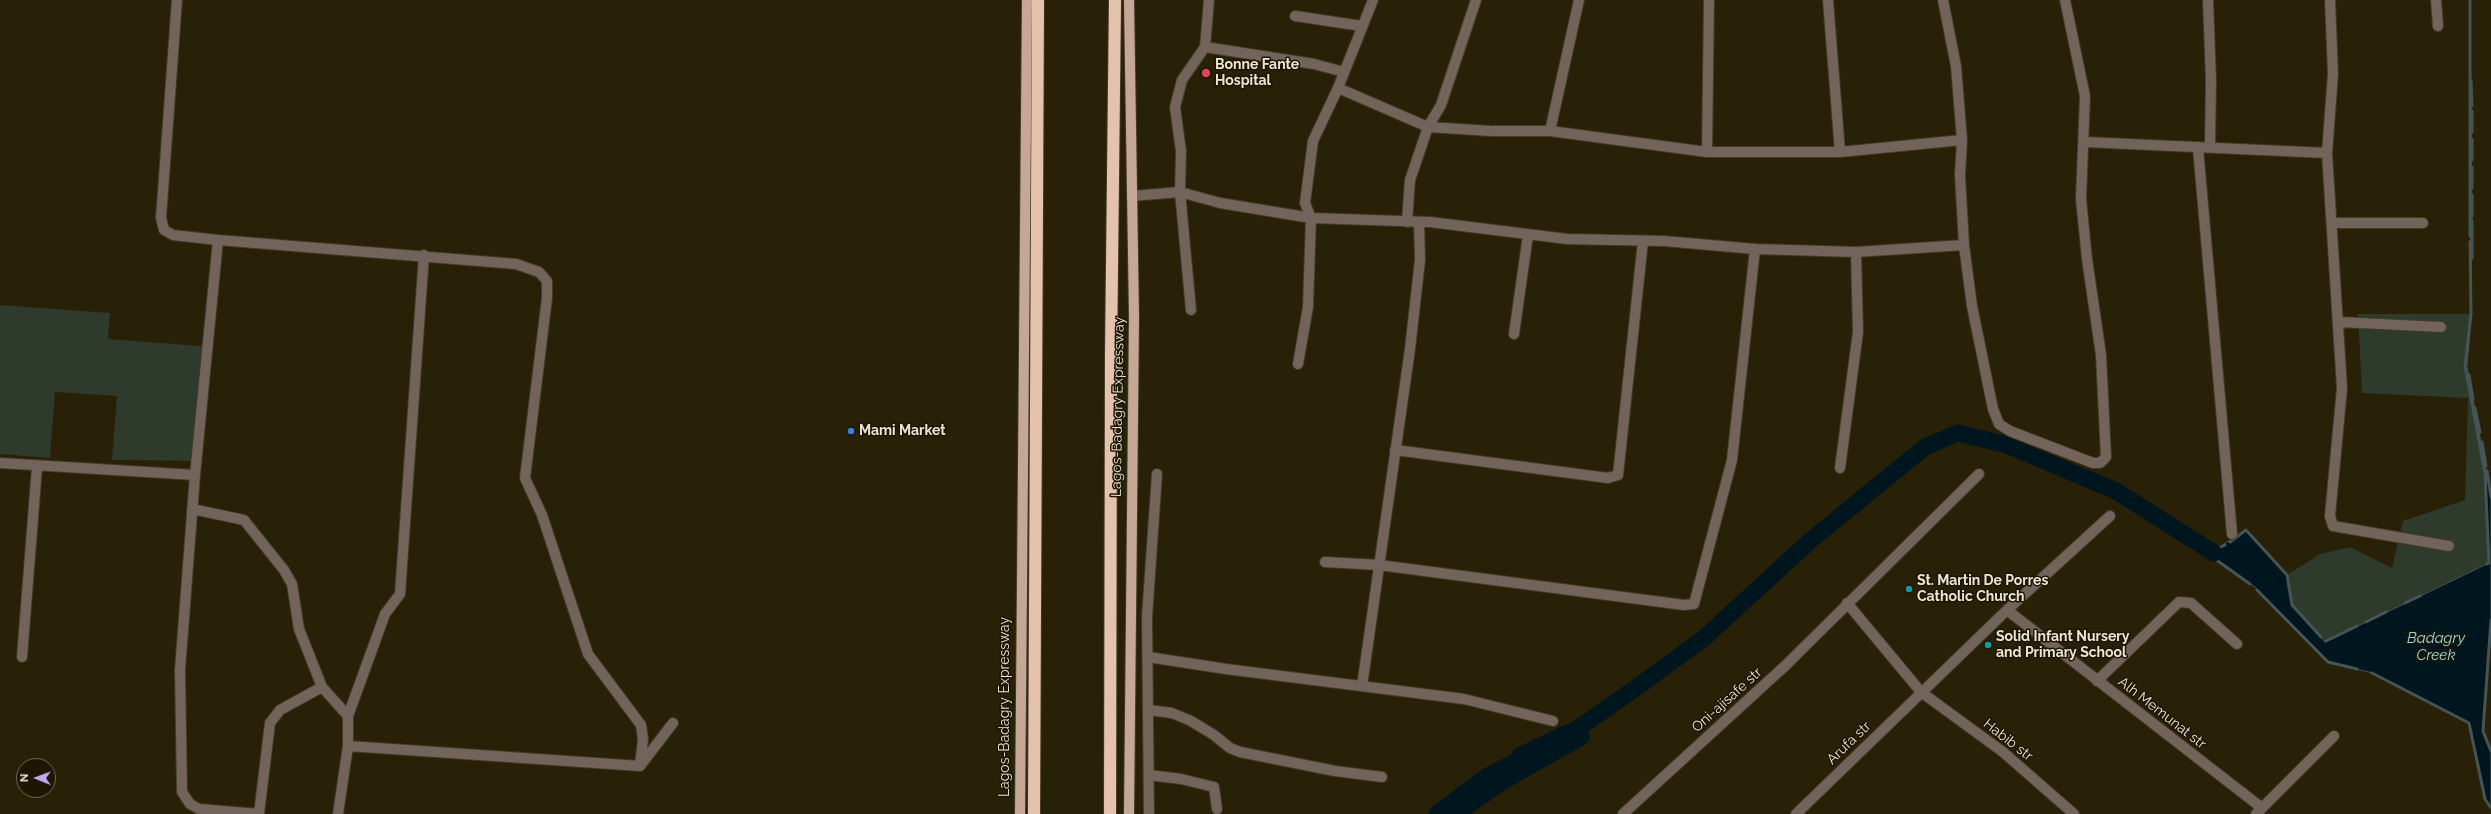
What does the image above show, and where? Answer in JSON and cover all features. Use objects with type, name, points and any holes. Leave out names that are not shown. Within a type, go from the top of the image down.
[{"type":"highway","name":"Lagos-Badagry Expressway","points":[[1034,814],[1038,0]]},
{"type":"highway","name":"Lagos-Badagry Expressway","points":[[1110,814],[1111,355],[1115,0]]},
{"type":"main road","name":"Lagos-Badagry Expressway","points":[[1020,814],[1027,0]]},
{"type":"main road","name":"Lagos-Badagry Expressway","points":[[1129,0],[1134,316],[1129,814]]},
{"type":"street","points":[[178,0],[161,218],[164,230],[173,235],[218,240],[424,255],[528,267],[539,272],[548,281],[548,298],[525,478],[542,515],[588,654],[641,725],[643,739],[640,766]]},
{"type":"street","points":[[1190,310],[1180,192],[1181,151],[1175,120],[1177,95],[1182,80],[1205,47],[1209,0]]},
{"type":"street","points":[[1298,364],[1308,307],[1311,218],[1305,203],[1313,140],[1338,88],[1373,0]]},
{"type":"street","points":[[1408,222],[1410,180],[1428,127],[1442,105],[1476,0]]},
{"type":"street","points":[[1550,131],[1579,0]]},
{"type":"street","points":[[1708,152],[1709,0]]},
{"type":"street","points":[[1828,0],[1840,152]]},
{"type":"street","points":[[1943,0],[1956,66],[1962,140],[1960,175],[1964,245],[1972,306],[1993,410],[1999,424],[2093,463],[2100,463],[2106,456],[2101,355],[2086,259],[2082,199],[2085,142],[2085,96],[2065,0]]},
{"type":"street","points":[[2208,0],[2211,80],[2210,147]]},
{"type":"street","points":[[2330,0],[2333,74],[2327,153],[2333,223],[2342,388],[2330,516],[2333,526],[2449,546]]},
{"type":"street","points":[[2436,0],[2438,26]]},
{"type":"street","points":[[1295,16],[1362,26]]},
{"type":"street","points":[[1205,47],[1314,64],[1344,72]]},
{"type":"street","points":[[1338,88],[1428,127],[1491,131],[1550,131],[1708,152],[1840,152],[1962,140]]},
{"type":"street","points":[[2085,142],[2327,153]]},
{"type":"street","points":[[2198,148],[2232,534]]},
{"type":"street","points":[[1132,196],[1180,192],[1220,203],[1311,218],[1419,222],[1567,238],[1643,241],[1755,249],[1856,252],[1964,245]]},
{"type":"street","points":[[1362,686],[1420,260],[1419,222]]},
{"type":"street","points":[[2333,223],[2423,223]]},
{"type":"street","points":[[1514,334],[1528,234]]},
{"type":"street","points":[[218,240],[195,475],[180,670],[182,792],[190,804],[199,809],[259,814],[270,723],[280,710],[322,687]]},
{"type":"street","points":[[1395,450],[1608,478],[1618,475],[1643,241]]},
{"type":"street","points":[[1325,562],[1379,565],[1684,605],[1694,604],[1732,460],[1755,249]]},
{"type":"street","points":[[1840,468],[1858,332],[1856,252]]},
{"type":"street","points":[[338,814],[348,746],[348,716],[385,614],[400,594],[424,255]]},
{"type":"street","points":[[2338,322],[2441,327]]},
{"type":"street","points":[[0,463],[37,467],[195,475]]},
{"type":"street","points":[[22,657],[37,467]]},
{"type":"street","points":[[1149,814],[1147,617],[1157,474]]},
{"type":"street","name":"Oni-ajisafe str","points":[[1623,814],[1786,665],[1979,474]]},
{"type":"street","points":[[192,509],[244,520],[284,570],[295,593],[299,629],[322,687],[348,716]]},
{"type":"street","points":[[1847,603],[1921,692],[2007,610],[2110,516]]},
{"type":"street","points":[[2097,681],[2179,602],[2192,603],[2237,644]]},
{"type":"street","name":"Alh Memunat str","points":[[2007,610],[2259,811]]},
{"type":"street","points":[[1148,657],[1226,669],[1464,699],[1553,721]]},
{"type":"street","name":"Arufa str","points":[[1796,814],[1921,692]]},
{"type":"street","name":"Habib str","points":[[1921,692],[2003,752],[2074,814]]},
{"type":"street","points":[[1149,710],[1172,713],[1190,721],[1214,735],[1230,748],[1240,752],[1335,771],[1382,777]]},
{"type":"street","points":[[640,766],[673,723]]},
{"type":"street","points":[[2259,811],[2334,736]]},
{"type":"street","points":[[348,746],[640,766]]},
{"type":"street","points":[[1149,775],[1181,779],[1214,787],[1216,790],[1217,809]]},
{"type":"green space","points":[[0,305],[110,313],[108,339],[212,347],[198,461],[112,460],[117,396],[55,392],[50,458],[0,454]]},
{"type":"green space","points":[[2358,314],[2471,314],[2465,366],[2485,473],[2489,563],[2325,642],[2292,605],[2287,575],[2320,554],[2350,547],[2392,568],[2403,521],[2465,500],[2468,398],[2362,393]]},
{"type":"water","name":"Badagry Creek","points":[[2470,0],[2472,222],[2471,320],[2467,366],[2491,497],[2491,620],[2483,731],[2491,751],[2491,808],[2485,799],[2469,723],[2373,673],[2328,662],[2255,587],[2208,554],[2246,530],[2287,575],[2292,605],[2325,642],[2489,563],[2485,473],[2465,366],[2471,314]]},
{"type":"waterway","points":[[2470,0],[2470,236]]},
{"type":"waterway","points":[[2471,81],[2472,106]]},
{"type":"waterway","points":[[2472,111],[2472,132]]},
{"type":"waterway","points":[[2472,139],[2472,160]]},
{"type":"waterway","points":[[2472,167],[2472,188]]},
{"type":"waterway","points":[[2472,195],[2472,216]]},
{"type":"waterway","points":[[2472,221],[2472,258]]},
{"type":"waterway","points":[[2470,242],[2471,314],[2465,366],[2485,473],[2489,563],[2487,564]]},
{"type":"waterway","points":[[2469,375],[2473,399]]},
{"type":"waterway","points":[[2475,408],[2480,432]]},
{"type":"waterway","points":[[1437,814],[1486,777],[1509,765],[1514,766],[1520,756],[1563,735],[1573,732],[1647,680],[1704,638],[1811,540],[1925,447],[1958,433],[2004,444],[2116,491],[2214,553]]},
{"type":"waterway","points":[[2482,442],[2486,466]]},
{"type":"waterway","points":[[2487,471],[2491,497]]},
{"type":"waterway","points":[[2230,542],[2246,530],[2287,575],[2292,605],[2321,637]]},
{"type":"waterway","points":[[2225,545],[2208,554],[2250,584]]},
{"type":"waterway","points":[[2257,590],[2328,662],[2357,669]]},
{"type":"waterway","points":[[2405,603],[2420,596]]},
{"type":"waterway","points":[[2366,622],[2386,612]]},
{"type":"waterway","points":[[2491,620],[2483,731],[2491,751]]},
{"type":"waterway","points":[[2326,641],[2357,626]]},
{"type":"waterway","points":[[2372,673],[2469,723],[2485,799],[2491,808]]},
{"type":"waterway","points":[[1456,814],[1503,781],[1581,737]]},
{"type":"place","name":"Bonne Fante Hospital","points":[[1206,73]]},
{"type":"place","name":"Mami Market","points":[[851,431]]},
{"type":"place","name":"St. Martin De Porres Catholic Church","points":[[1909,589]]},
{"type":"place","name":"Solid Infant Nursery and Primary School","points":[[1988,645]]}]
